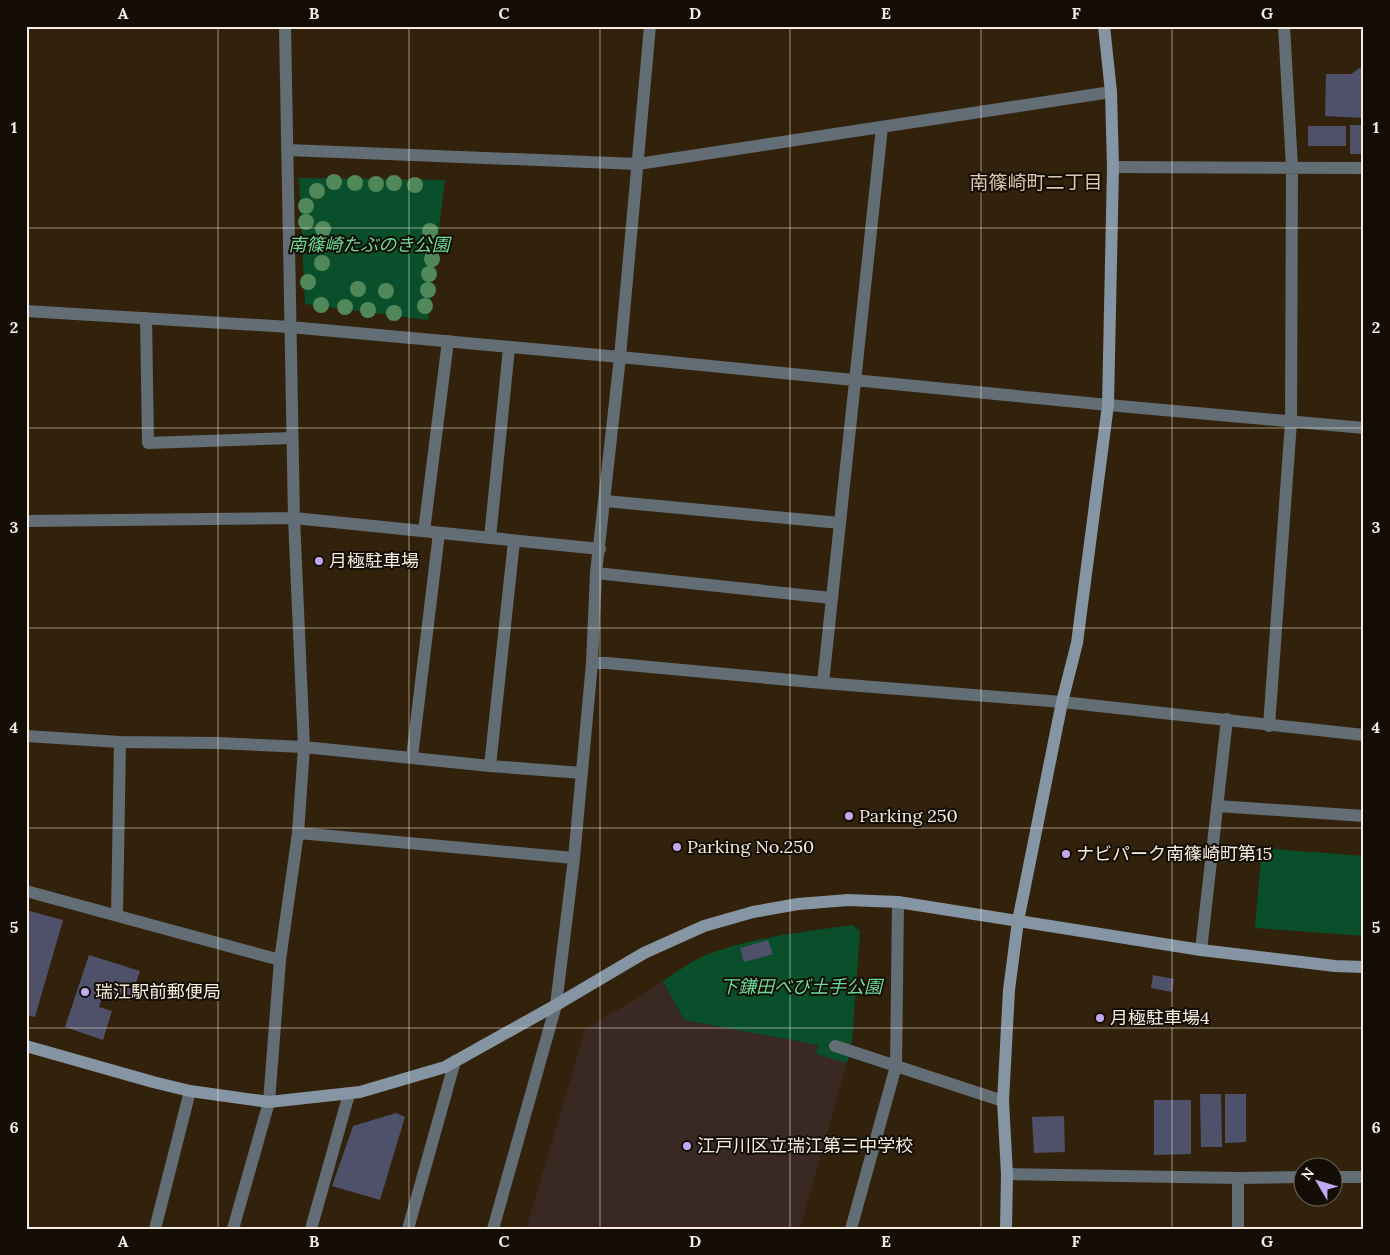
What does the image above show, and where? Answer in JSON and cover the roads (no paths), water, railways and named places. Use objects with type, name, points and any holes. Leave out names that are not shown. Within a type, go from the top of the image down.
[{"type":"street","points":[[233,1229],[269,1102],[280,960],[298,834],[304,747],[294,518],[285,26]]},
{"type":"street","points":[[493,1229],[556,1005],[574,858],[592,664],[596,573],[620,357],[650,26]]},
{"type":"street","points":[[1006,1229],[1007,1174],[1003,1100],[1009,990],[1018,921],[1062,702],[1077,643],[1108,405],[1113,167],[1111,92],[1104,26]]},
{"type":"street","points":[[1269,726],[1291,422],[1292,167],[1284,26]]},
{"type":"street","points":[[288,150],[638,164],[1111,92]]},
{"type":"street","points":[[823,683],[882,127]]},
{"type":"street","points":[[1113,167],[1364,168]]},
{"type":"street","points":[[26,311],[290,327],[1364,428]]},
{"type":"street","points":[[146,318],[148,443],[292,438]]},
{"type":"street","points":[[424,531],[448,341]]},
{"type":"street","points":[[490,538],[509,348]]},
{"type":"street","points":[[605,501],[840,523]]},
{"type":"street","points":[[26,521],[294,518],[600,549]]},
{"type":"street","points":[[412,758],[439,533]]},
{"type":"street","points":[[490,766],[514,541]]},
{"type":"street","points":[[596,573],[832,598]]},
{"type":"street","points":[[592,664],[607,663],[1062,702],[1364,735]]},
{"type":"street","points":[[1201,950],[1227,719]]},
{"type":"street","points":[[26,736],[120,742],[217,743],[304,747],[490,766],[582,773]]},
{"type":"street","points":[[117,915],[120,742]]},
{"type":"street","points":[[1216,806],[1364,816]]},
{"type":"street","points":[[298,834],[574,858]]},
{"type":"street","points":[[26,891],[280,960]]},
{"type":"street","points":[[26,1046],[190,1091],[269,1102],[349,1094],[445,1067],[644,953],[704,926],[753,912],[798,904],[848,900],[898,902],[1201,950],[1335,966],[1364,967]]},
{"type":"street","points":[[851,1229],[896,1066],[898,902]]},
{"type":"street","points":[[835,1046],[1003,1100]]},
{"type":"street","points":[[408,1229],[455,1061]]},
{"type":"street","points":[[154,1229],[190,1091]]},
{"type":"street","points":[[312,1229],[349,1094]]},
{"type":"street","points":[[1007,1174],[1292,1177]]},
{"type":"street","points":[[1342,1177],[1364,1177]]},
{"type":"street","points":[[1238,1178],[1238,1229]]},
{"type":"place","name":"月極駐車場","points":[[319,561]]},
{"type":"place","name":"Parking 250","points":[[849,816]]},
{"type":"place","name":"Parking No.250","points":[[677,847]]},
{"type":"place","name":"ナビパーク南篠崎町第15","points":[[1066,854]]},
{"type":"place","name":"瑞江駅前郵便局","points":[[85,992]]},
{"type":"place","name":"月極駐車場4","points":[[1100,1018]]},
{"type":"place","name":"江戸川区立瑞江第三中学校","points":[[687,1146]]},
{"type":"district","name":"南篠崎町二丁目","points":[[1036,182]]},
{"type":"park label","name":"南篠崎たぶのき公園","points":[[369,245]]},
{"type":"park label","name":"下鎌田べび土手公園","points":[[801,987]]}]
